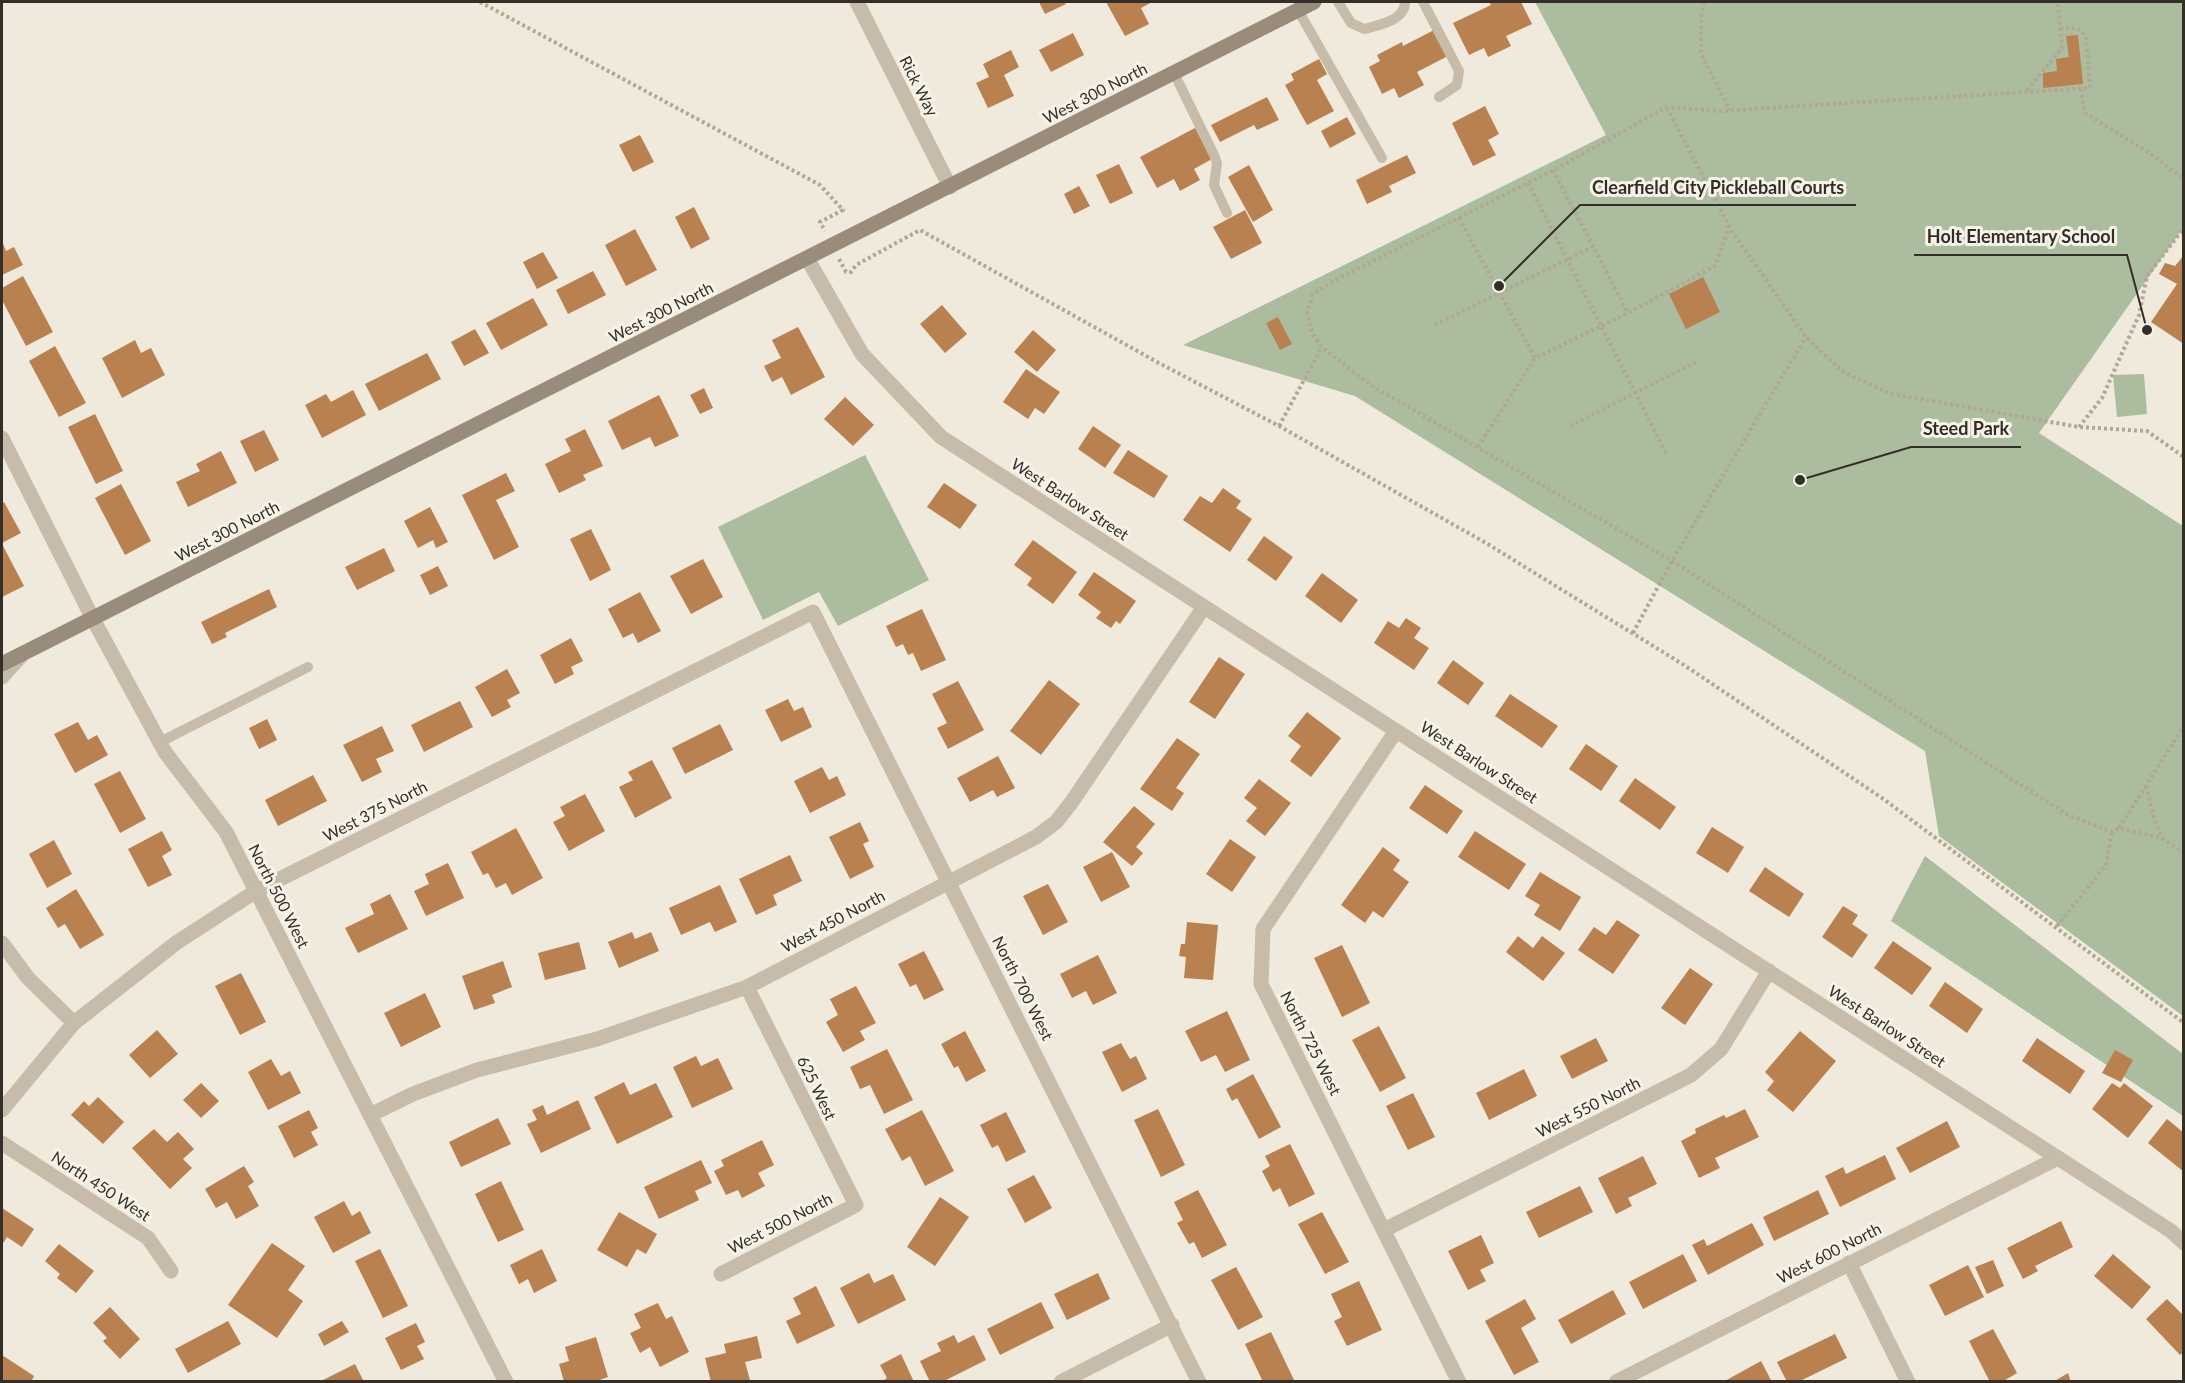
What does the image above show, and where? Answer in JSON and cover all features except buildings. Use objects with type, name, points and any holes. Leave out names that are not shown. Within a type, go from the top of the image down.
[{"type":"main road","name":"West 300 North","points":[[2,664],[1314,2]]},
{"type":"street","name":"Rick Way","points":[[857,2],[950,187]]},
{"type":"street","name":"West Barlow Street","points":[[807,258],[862,354],[941,437],[2171,1231],[2184,1243]]},
{"type":"street","name":"North 500 West","points":[[3,446],[160,742],[226,832],[506,1382]]},
{"type":"street","name":"West 450 North","points":[[370,1115],[413,1094],[477,1070],[597,1038],[747,987],[1036,837],[1056,822],[1204,607]]},
{"type":"street","name":"North 700 West","points":[[813,612],[950,880],[1199,1382]]},
{"type":"street","name":"West 375 North","points":[[2,1110],[74,1023],[176,943],[256,891],[813,612]]},
{"type":"street","name":"West 300 North","points":[[2,657],[24,653]]},
{"type":"street","name":"West 300 North","points":[[2,677],[24,653]]},
{"type":"street","name":"North 725 West","points":[[1396,731],[1263,929],[1261,984],[1459,1382]]},
{"type":"street","points":[[2,943],[28,978],[74,1023]]},
{"type":"street","name":"West 550 North","points":[[1384,1230],[1691,1075],[1721,1049],[1768,971]]},
{"type":"street","name":"625 West","points":[[747,987],[856,1205]]},
{"type":"street","name":"North 450 West","points":[[2,1143],[148,1238],[171,1271]]},
{"type":"street","name":"West 600 North","points":[[1616,1382],[1646,1375],[1849,1263],[2058,1158]]},
{"type":"street","name":"West 500 North","points":[[721,1274],[856,1205]]},
{"type":"street","points":[[1849,1263],[1908,1382]]},
{"type":"street","points":[[1061,1382],[1172,1325]]},
{"type":"lane","points":[[1338,2],[1351,23],[1364,29],[1400,16],[1404,11],[1405,2]]},
{"type":"lane","points":[[1423,2],[1459,71],[1457,85],[1439,97]]},
{"type":"lane","points":[[1298,9],[1382,158]]},
{"type":"lane","points":[[1174,73],[1214,155],[1217,163],[1214,185],[1227,213]]},
{"type":"lane","points":[[160,742],[308,667]]},
{"type":"path","points":[[480,2],[820,185],[843,210],[820,222]]},
{"type":"path","points":[[1704,2],[1701,18],[1701,54],[1730,110]]},
{"type":"path","points":[[2027,91],[2062,48],[2058,2]]},
{"type":"path","points":[[2061,28],[2077,28],[2086,36],[2090,88],[1730,110],[1666,107],[1553,171],[1313,294],[1308,312],[1312,333],[1322,346],[1369,384],[1672,561],[2068,815],[2112,832]]},
{"type":"path","points":[[2081,88],[2085,113],[2151,154],[2184,179]]},
{"type":"path","points":[[1666,107],[1729,226],[1806,337],[1843,372],[1892,394],[2079,427],[2147,431],[2184,457]]},
{"type":"path","points":[[1553,171],[1628,313]]},
{"type":"path","points":[[1528,183],[1666,453]]},
{"type":"path","points":[[1459,218],[1535,358]]},
{"type":"path","points":[[1478,447],[1535,358],[1628,313],[1715,266],[1729,226]]},
{"type":"path","points":[[2079,427],[2102,398],[2139,315],[2147,276],[2184,228]]},
{"type":"path","points":[[846,272],[851,272],[856,265],[920,230],[1279,426],[1486,543],[1633,633],[1882,798],[2057,926],[2184,1023]]},
{"type":"path","points":[[1435,325],[1593,248]]},
{"type":"path","points":[[1633,633],[1672,561],[1806,337]]},
{"type":"path","points":[[1279,426],[1322,346]]},
{"type":"path","points":[[1570,426],[1698,361]]},
{"type":"path","points":[[2057,926],[2106,865],[2112,832],[2118,828],[2184,726]]},
{"type":"path","points":[[2146,786],[2152,813],[2162,838]]},
{"type":"path","points":[[2118,828],[2162,838],[2184,853]]},
{"type":"green space","points":[[1535,2],[2183,2],[2183,228],[2039,433],[2183,526],[2183,1016],[1939,836],[1925,751],[1355,396],[1183,345],[1606,135]]},
{"type":"green space","points":[[2144,374],[2147,414],[2117,417],[2113,375]]},
{"type":"green space","points":[[865,455],[929,580],[838,626],[819,592],[763,620],[718,527]]},
{"type":"green space","points":[[1925,856],[2183,1054],[2183,1116],[1891,921]]},
{"type":"place","name":"Clearfield City Pickleball Courts","points":[[1499,286]]},
{"type":"place","name":"Holt Elementary School","points":[[2147,330]]},
{"type":"place","name":"Steed Park","points":[[1800,480]]}]
